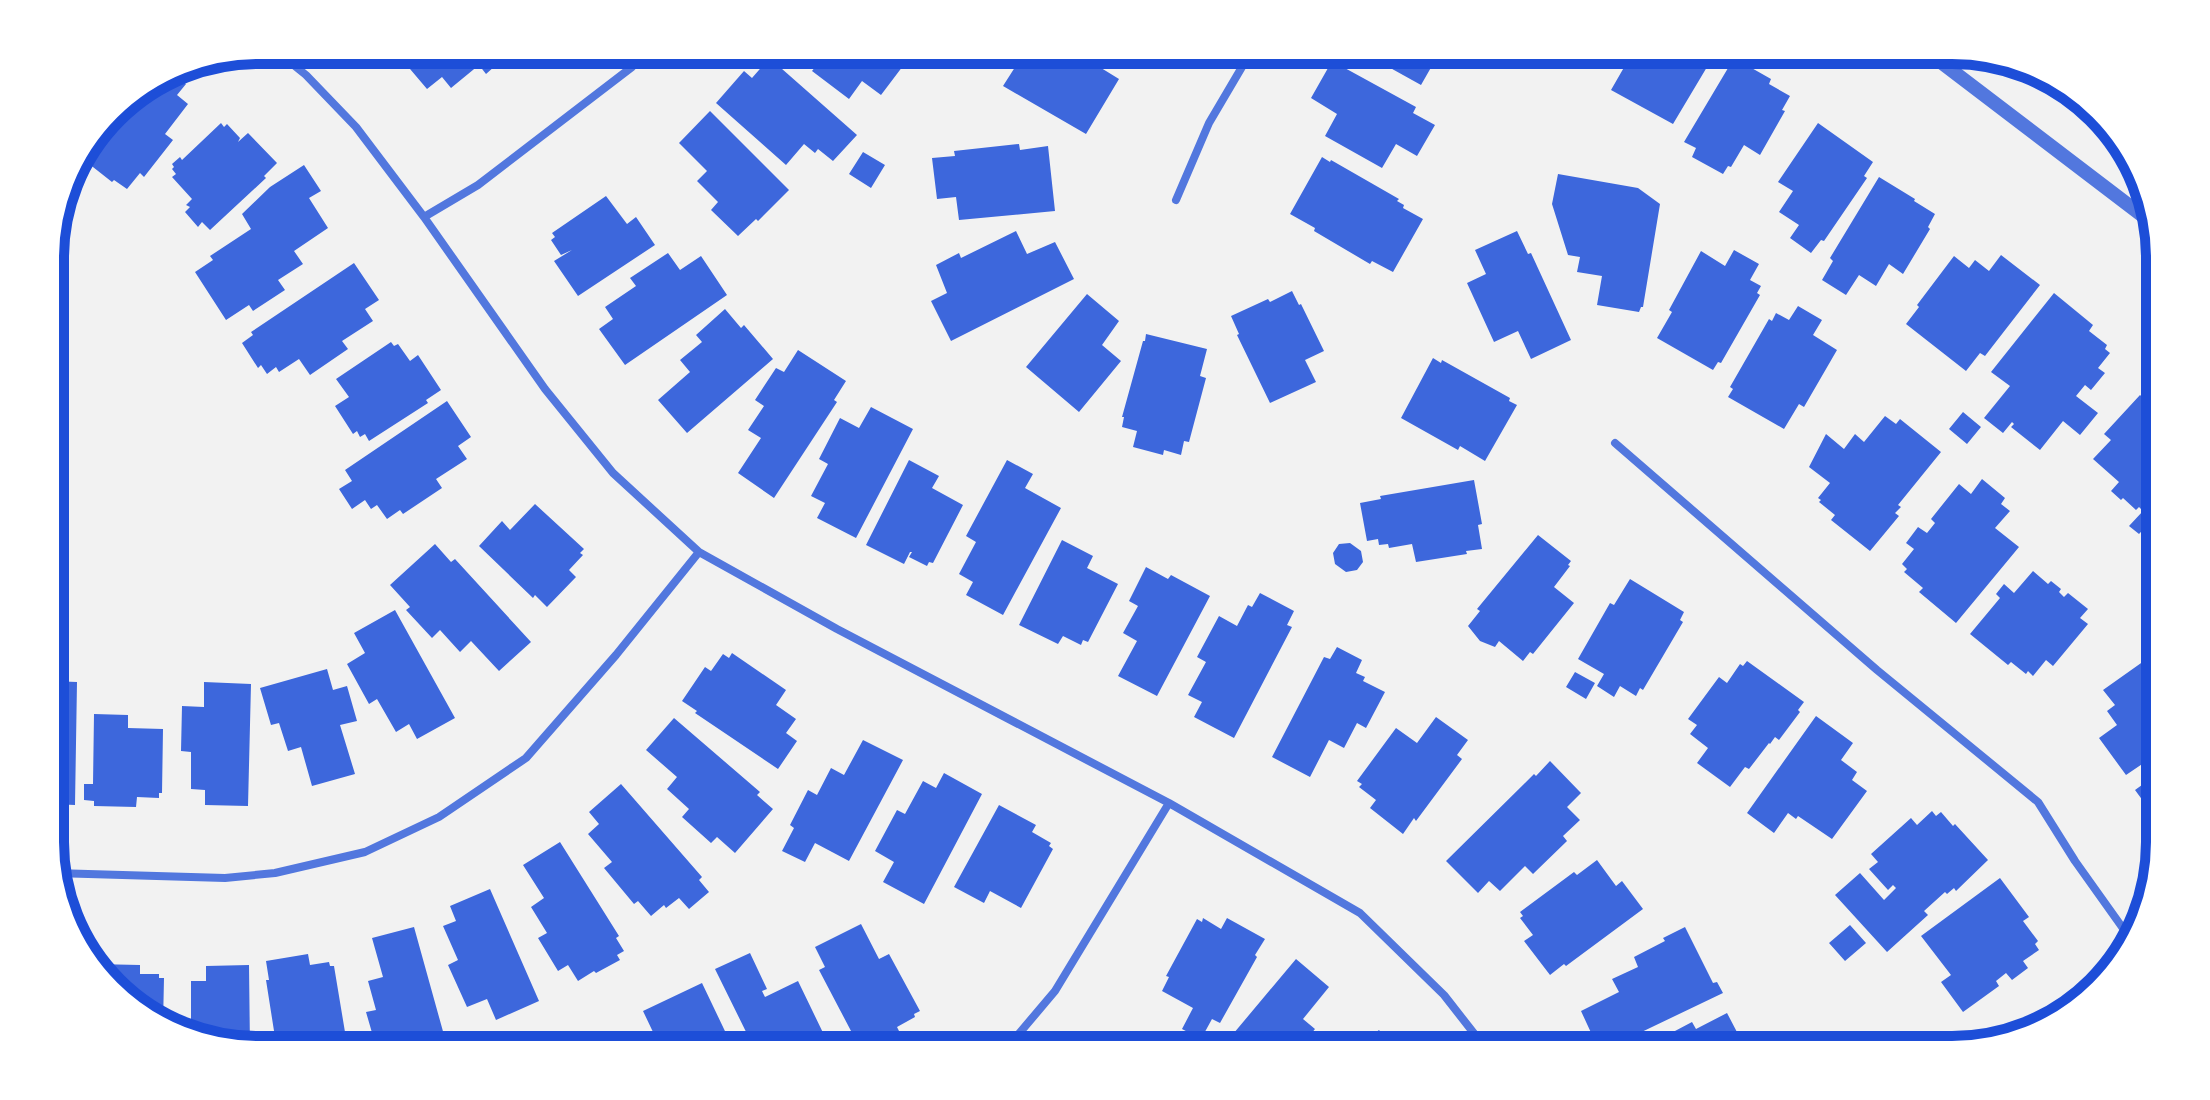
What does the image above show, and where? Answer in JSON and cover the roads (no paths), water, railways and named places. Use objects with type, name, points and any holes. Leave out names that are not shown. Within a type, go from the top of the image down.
[{"type":"street","points":[[292,64],[356,127],[424,217],[554,401],[613,473],[699,552],[826,623],[1169,803],[1360,913],[1444,995],[1476,1036]]},
{"type":"street","points":[[424,217],[478,185],[635,64]]},
{"type":"street","points":[[1176,200],[1209,123],[1244,64]]},
{"type":"street","points":[[1943,64],[2140,214]]},
{"type":"street","points":[[1615,443],[1877,670],[2038,802],[2125,931]]},
{"type":"street","points":[[67,873],[225,878],[275,873],[365,852],[439,817],[526,758],[616,655],[699,552]]},
{"type":"street","points":[[1017,1036],[1055,991],[1169,803]]}]
